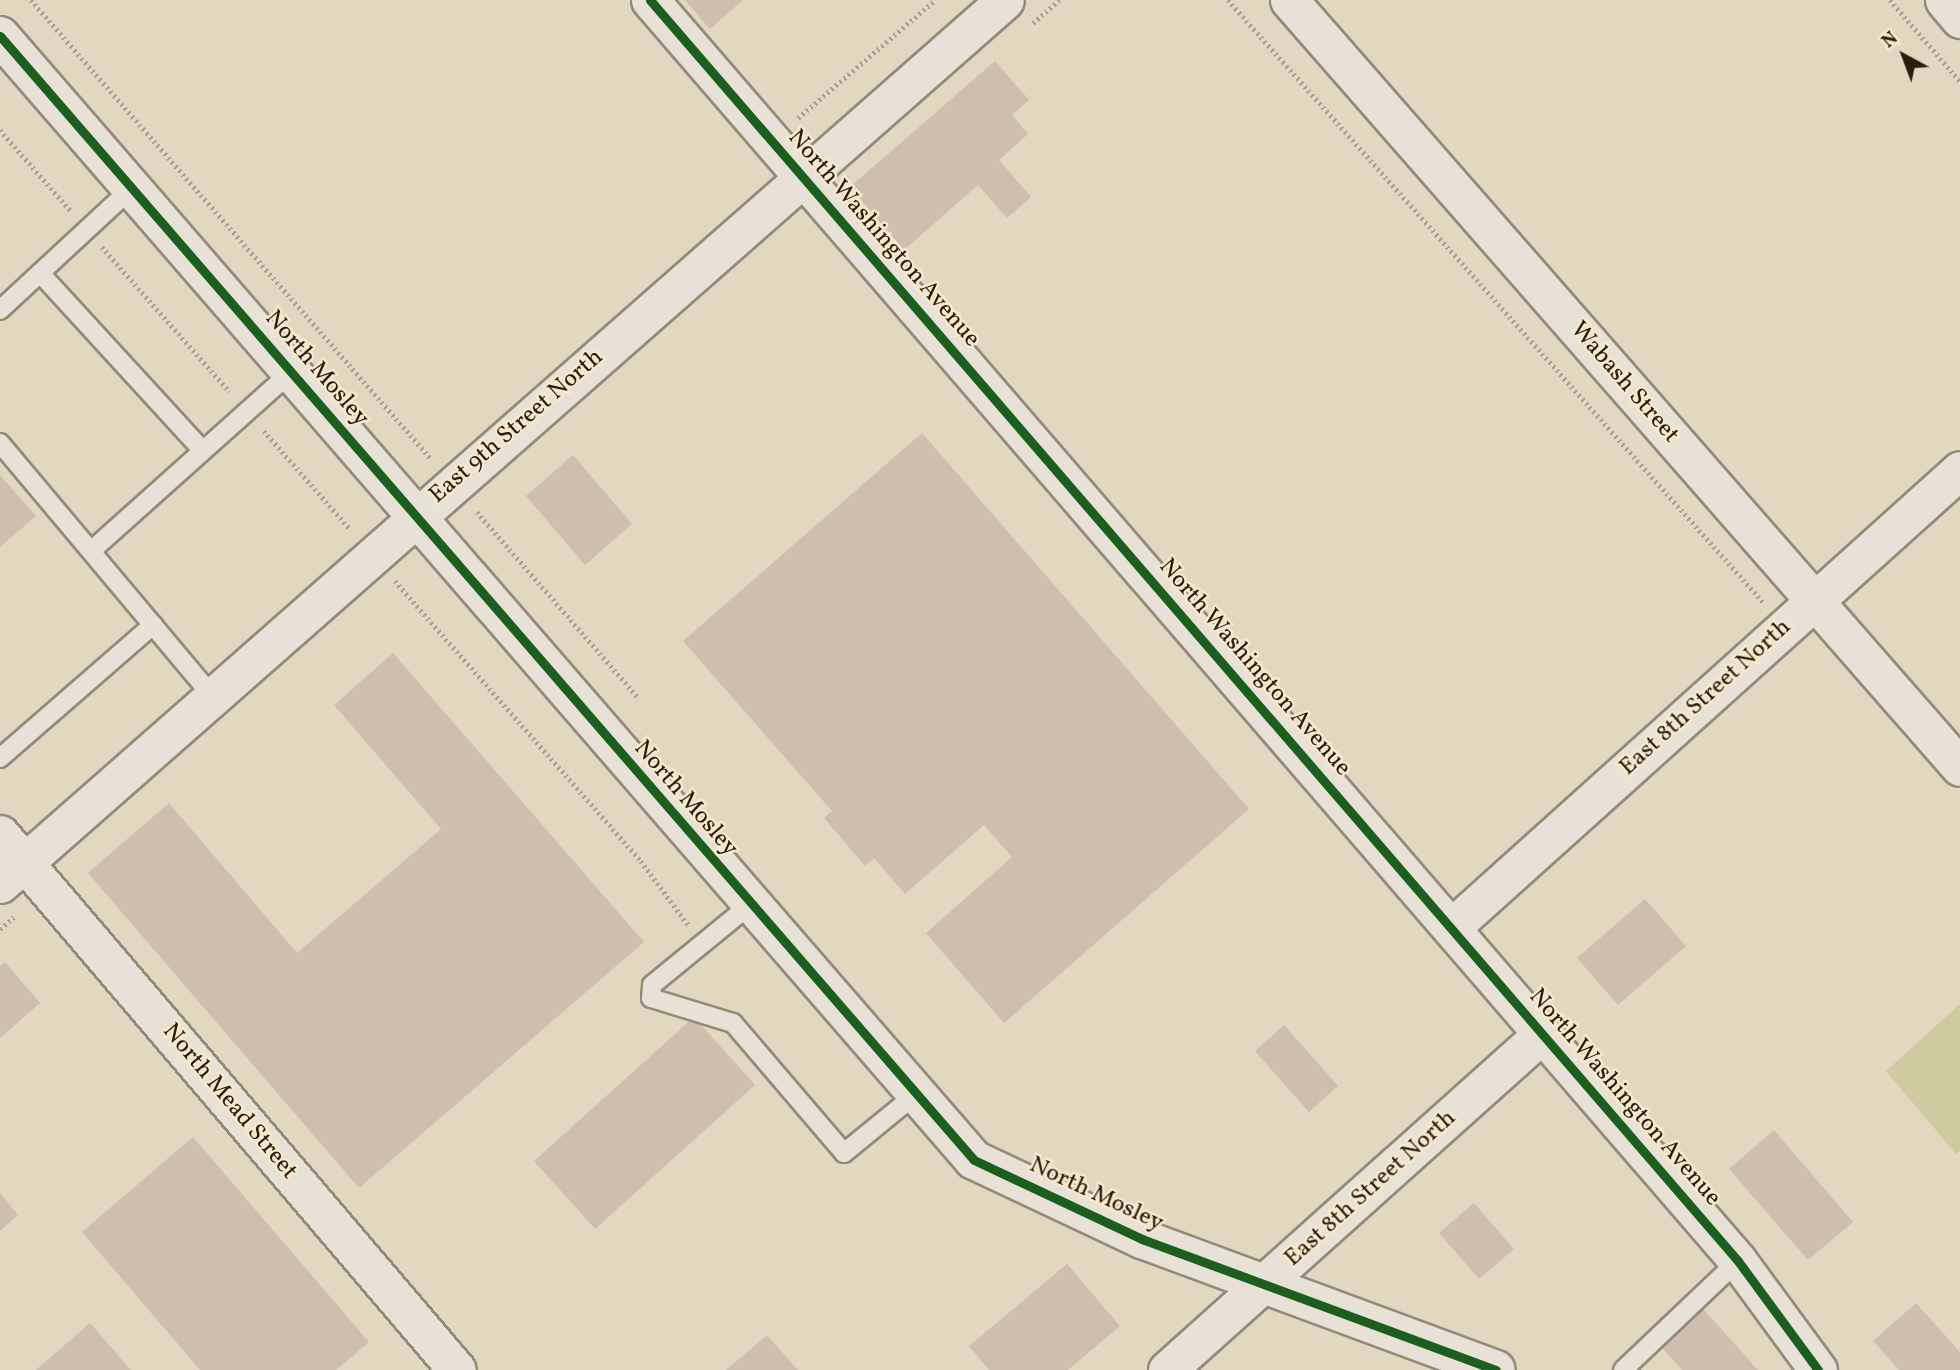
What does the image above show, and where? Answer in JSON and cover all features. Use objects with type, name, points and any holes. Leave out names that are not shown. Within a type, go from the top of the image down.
[{"type":"street","name":"North Washington Avenue","points":[[650,0],[1738,1261],[1818,1370]]},
{"type":"street","name":"East 9th Street North","points":[[12,873],[416,515],[1005,0]]},
{"type":"street","name":"Wabash Street","points":[[1289,0],[1960,767]]},
{"type":"street","points":[[1944,0],[1960,19]]},
{"type":"street","name":"North Mosley","points":[[0,36],[974,1160],[1142,1240],[1496,1370]]},
{"type":"street","name":"East 8th Street North","points":[[1452,927],[1960,470]]},
{"type":"street","name":"North Mead Street","points":[[0,834],[12,873],[457,1370]]},
{"type":"street","name":"East 8th Street North","points":[[1167,1370],[1266,1285],[1542,1034]]},
{"type":"lane","points":[[0,310],[132,187]]},
{"type":"lane","points":[[40,273],[203,451]]},
{"type":"lane","points":[[91,551],[292,371]]},
{"type":"lane","points":[[0,443],[212,696]]},
{"type":"lane","points":[[0,758],[153,625]]},
{"type":"lane","points":[[751,905],[652,985],[651,998],[733,1023],[844,1153],[916,1094]]},
{"type":"lane","points":[[1623,1370],[1738,1261]]},
{"type":"path","points":[[31,0],[637,695]]},
{"type":"path","points":[[787,128],[935,0]]},
{"type":"path","points":[[1228,0],[1764,603]]},
{"type":"path","points":[[1890,0],[1960,81]]},
{"type":"shaded area","points":[[1960,1004],[1960,1151],[1956,1154],[1886,1071]]},
{"type":"building","points":[[685,0],[743,0],[710,29]]},
{"type":"building","points":[[995,61],[1029,100],[1012,115],[1028,134],[999,160],[1031,197],[1007,218],[978,185],[904,250],[850,187]]},
{"type":"building","points":[[922,433],[1249,809],[1004,1023],[926,933],[1012,857],[984,825],[905,894],[874,858],[865,866],[824,818],[832,811],[683,641]]},
{"type":"building","points":[[573,455],[632,524],[585,565],[526,496]]},
{"type":"building","points":[[0,475],[36,516],[0,547]]},
{"type":"building","points":[[393,653],[644,942],[359,1188],[88,873],[169,803],[297,953],[441,829],[334,705]]},
{"type":"building","points":[[1645,899],[1686,946],[1618,1005],[1577,958]]},
{"type":"building","points":[[5,962],[40,1003],[0,1038],[0,966]]},
{"type":"building","points":[[694,1017],[755,1085],[595,1229],[534,1161]]},
{"type":"building","points":[[1284,1025],[1338,1086],[1309,1112],[1255,1051]]},
{"type":"building","points":[[1774,1130],[1853,1222],[1808,1260],[1729,1169]]},
{"type":"building","points":[[193,1137],[369,1342],[336,1370],[200,1370],[82,1232]]},
{"type":"building","points":[[0,1193],[18,1215],[0,1231]]},
{"type":"building","points":[[1474,1203],[1514,1249],[1479,1279],[1439,1233]]},
{"type":"building","points":[[1067,1264],[1120,1326],[1068,1370],[989,1370],[969,1346]]},
{"type":"building","points":[[1916,1303],[1960,1352],[1960,1370],[1899,1370],[1873,1341]]},
{"type":"building","points":[[1703,1309],[1758,1370],[1682,1370],[1661,1347]]},
{"type":"building","points":[[90,1323],[131,1370],[36,1370]]},
{"type":"building","points":[[767,1335],[798,1370],[726,1370]]},
{"type":"cycle path","points":[[650,0],[1738,1261],[1818,1370]]},
{"type":"cycle path","points":[[0,36],[974,1160],[1142,1239],[1496,1370]]}]
